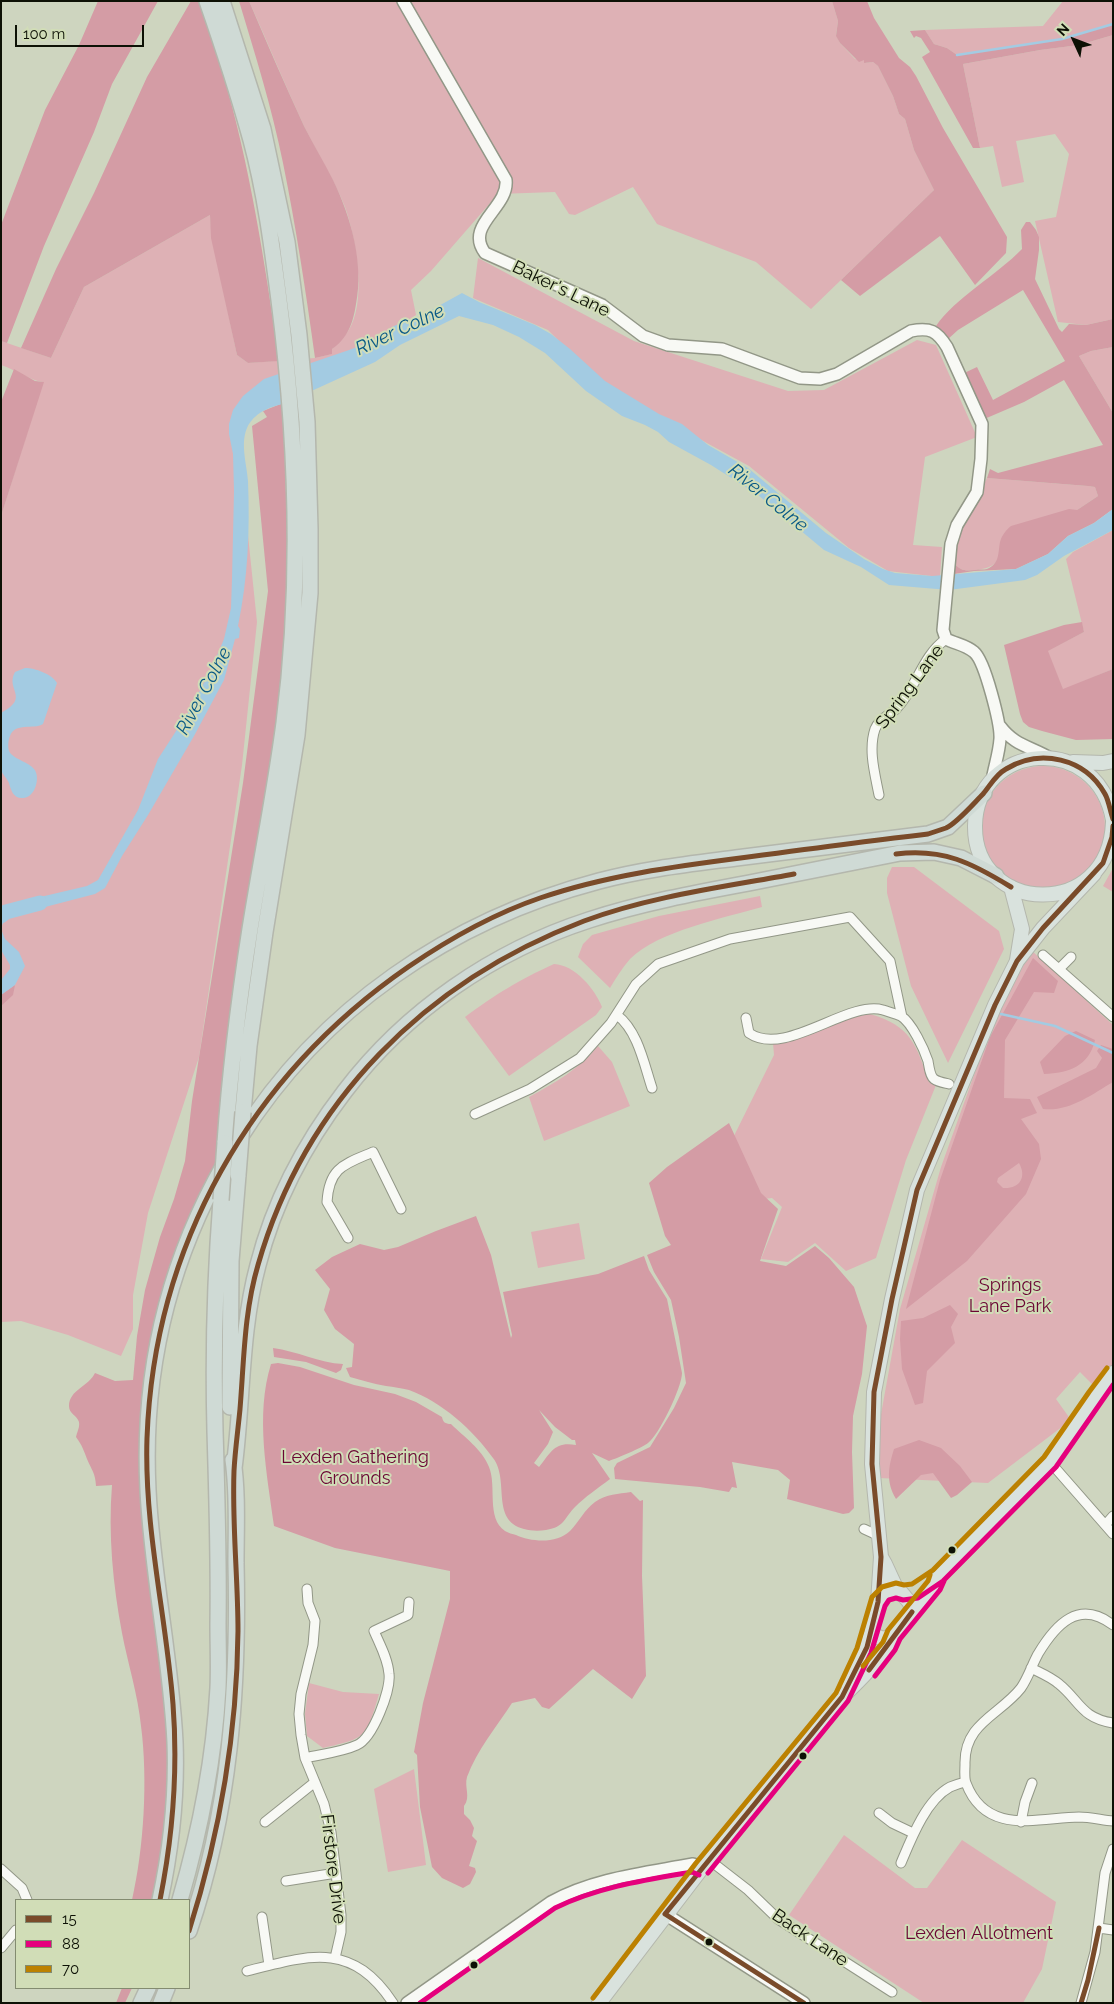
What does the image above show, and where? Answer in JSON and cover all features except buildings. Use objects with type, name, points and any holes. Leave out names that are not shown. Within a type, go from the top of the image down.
[{"type":"highway","points":[[212,3],[251,141],[270,232],[284,335],[299,423],[310,593],[297,735],[265,932],[249,1046],[243,1112],[232,1260],[230,1333],[230,1440],[234,1468]]},
{"type":"highway","points":[[180,1899],[198,1832],[204,1799],[212,1752],[218,1687],[219,1547],[215,1372],[216,1253],[230,1076],[240,997],[284,722],[292,633],[299,423],[299,335],[287,242],[263,129],[212,3]]},
{"type":"highway","points":[[160,1899],[172,1823],[175,1743],[148,1492],[147,1434],[152,1379],[163,1315],[178,1263],[203,1204],[258,1109],[286,1073],[319,1038],[382,983],[413,961],[509,910],[574,888],[648,871],[928,834],[948,827],[988,787]]},
{"type":"highway","points":[[190,1927],[214,1839],[229,1759],[238,1633],[234,1468],[247,1312],[258,1264],[277,1208],[305,1150],[336,1103],[382,1048],[430,1005],[482,968],[537,940],[588,920],[672,898],[900,853],[934,852],[961,858],[996,876]]},
{"type":"highway","points":[[131,2003],[137,1989]]},
{"type":"highway","points":[[141,2003],[148,1989]]},
{"type":"highway","points":[[161,2003],[167,1989]]},
{"type":"main road","points":[[1094,874],[1073,889],[1049,895],[1028,893],[1011,887],[996,876],[986,864],[976,840],[976,813],[988,787],[1005,769],[1017,762],[1030,758],[1050,758],[1070,762],[1104,763],[1113,761]]},
{"type":"main road","points":[[842,1697],[858,1667],[871,1634],[878,1602],[880,1558],[872,1464],[874,1392],[892,1299],[917,1190],[991,1014],[1017,961],[1043,928],[1094,874],[1103,862],[1112,836],[1113,821],[1110,806],[1101,787],[1085,770],[1070,762]]},
{"type":"main road","points":[[1011,887],[1022,929],[1017,961]]},
{"type":"main road","points":[[878,1602],[885,1594],[915,1591],[938,1576],[1050,1462],[1113,1373]]},
{"type":"main road","points":[[880,1558],[900,1592],[910,1603],[912,1612]]},
{"type":"main road","points":[[599,2003],[705,1863],[842,1697],[867,1673],[889,1646],[894,1635],[934,1585],[938,1576]]},
{"type":"main road","points":[[871,1634],[883,1639],[894,1635]]},
{"type":"street","name":"Baker's Lane","points":[[403,1],[506,180],[504,194],[480,230],[481,246],[486,253],[602,305],[643,336],[668,345],[722,349],[800,378],[820,379],[837,374],[911,331],[923,328],[930,330]]},
{"type":"street","name":"Spring Lane","points":[[930,330],[941,337],[982,424],[981,459],[977,492],[957,525],[951,544],[947,570],[943,630],[946,639]]},
{"type":"street","name":"Spring Lane","points":[[946,639],[976,653],[983,668],[1000,726],[999,748],[988,787]]},
{"type":"street","name":"Spring Lane","points":[[879,795],[872,756],[875,728],[883,718],[897,707],[920,673],[930,654],[946,639]]},
{"type":"street","name":"Spring Lane","points":[[1000,726],[1008,737],[1016,743],[1039,751],[1050,758]]},
{"type":"street","points":[[475,1114],[515,1097],[565,1069],[588,1050],[617,1015],[632,989],[646,973],[658,964],[730,939],[850,917],[890,961],[902,1017],[917,1037],[932,1076],[935,1080],[949,1084]]},
{"type":"street","points":[[1043,955],[1113,1017]]},
{"type":"street","points":[[1059,969],[1071,957]]},
{"type":"street","points":[[746,1018],[749,1033],[762,1040],[770,1040],[803,1032],[863,1010],[881,1009],[902,1017]]},
{"type":"street","points":[[617,1015],[627,1024],[635,1038],[652,1088]]},
{"type":"street","points":[[348,1238],[326,1202],[335,1173],[341,1166],[373,1152],[401,1208]]},
{"type":"street","points":[[1050,1462],[1113,1534]]},
{"type":"street","points":[[1106,1524],[1113,1516]]},
{"type":"street","points":[[864,1529],[877,1536]]},
{"type":"street","name":"Firstore Drive","points":[[307,1589],[308,1603],[315,1621],[314,1645],[304,1677],[299,1714],[306,1758],[328,1817],[341,1914],[341,1932],[335,1958]]},
{"type":"street","points":[[306,1758],[358,1745],[368,1738],[380,1712],[390,1676],[386,1658],[374,1631],[408,1615],[409,1602]]},
{"type":"street","points":[[1113,1625],[1102,1617],[1089,1613],[1075,1615],[1050,1637],[1038,1654],[1022,1686],[1014,1696],[982,1722],[972,1734],[965,1755],[966,1782],[980,1804],[988,1812],[999,1818],[1021,1822],[1079,1817],[1113,1822]]},
{"type":"street","points":[[1031,1668],[1059,1684],[1079,1707],[1091,1716],[1113,1722]]},
{"type":"street","points":[[265,1822],[315,1782]]},
{"type":"street","points":[[901,1863],[913,1833],[940,1795],[950,1787],[966,1782]]},
{"type":"street","points":[[1021,1822],[1032,1782]]},
{"type":"street","points":[[879,1813],[892,1823],[913,1833]]},
{"type":"street","points":[[1081,2003],[1099,1928],[1105,1873],[1113,1849]]},
{"type":"street","points":[[408,2003],[551,1902],[569,1892],[586,1885],[705,1863]]},
{"type":"street","name":"Back Lane","points":[[705,1863],[748,1890],[778,1919],[892,1992]]},
{"type":"street","points":[[1,1869],[22,1888],[26,1899]]},
{"type":"street","points":[[286,1881],[336,1873]]},
{"type":"street","points":[[665,1914],[804,2003]]},
{"type":"street","points":[[262,1917],[269,1965]]},
{"type":"street","points":[[1099,1928],[1113,1930]]},
{"type":"street","points":[[1,1948],[15,1931]]},
{"type":"street","points":[[247,1971],[292,1959],[335,1958],[351,1962],[364,1970],[383,1988],[393,2003]]},
{"type":"green space","points":[[98,1],[158,1],[112,84],[94,132],[44,246],[7,343],[1,341],[1,225],[45,110],[79,45]]},
{"type":"green space","points":[[191,1],[199,1],[222,70],[241,142],[262,251],[279,361],[248,363],[237,355],[211,238],[210,215],[84,287],[51,358],[21,348],[56,269],[94,193],[147,77]]},
{"type":"green space","points":[[239,1],[249,1],[304,126],[330,173],[345,209],[354,240],[358,273],[356,304],[349,329],[338,345],[332,349],[332,354],[315,358],[301,260],[279,142]]},
{"type":"green space","points":[[249,1],[832,1],[838,21],[836,35],[840,43],[855,59],[864,60],[864,63],[873,62],[878,66],[893,96],[899,114],[905,119],[914,150],[934,190],[811,309],[756,262],[657,224],[633,187],[575,215],[569,214],[555,192],[498,194],[431,271],[411,290],[416,315],[346,362],[235,410],[257,622],[242,765],[199,1057],[148,1213],[133,1295],[133,1329],[121,1356],[68,1335],[21,1321],[1,1322],[1,516],[43,382],[1,365],[1,341],[51,358],[84,287],[210,215],[212,238],[237,355],[248,363],[315,358],[331,354],[332,349],[347,333],[356,314],[359,283],[356,250],[349,220],[341,197],[304,126]]},
{"type":"green space","points":[[832,1],[867,1],[874,18],[899,58],[910,67],[916,76],[943,128],[1007,237],[1006,253],[975,285],[940,236],[860,296],[841,280],[934,190],[914,150],[905,119],[899,114],[893,96],[878,66],[873,62],[864,63],[864,60],[859,62],[840,43],[836,36],[838,21]]},
{"type":"green space","points":[[1063,1],[1113,1],[1113,24],[1062,39],[957,55],[947,48],[934,44],[925,30],[1043,26]]},
{"type":"green space","points":[[1113,24],[1113,35],[1079,45],[963,64],[980,148],[973,148],[922,57],[930,52],[921,38],[916,36],[914,38],[910,31],[925,30],[934,44],[947,48],[957,55],[1062,39]]},
{"type":"green space","points":[[1113,35],[1113,319],[1086,325],[1058,322],[1035,221],[1056,217],[1069,154],[1055,134],[1016,141],[1024,182],[1002,187],[993,146],[980,148],[963,64],[1079,45]]},
{"type":"green space","points":[[1026,222],[1030,222],[1039,237],[1035,279],[1059,329],[1062,332],[1069,324],[1086,325],[1113,319],[1113,347],[1091,351],[1079,356],[1113,413],[1113,509],[1094,523],[1068,536],[1048,554],[1016,569],[974,571],[947,575],[954,563],[959,568],[966,570],[991,567],[998,557],[1002,537],[1011,526],[1069,509],[1077,510],[1098,496],[1095,487],[987,478],[990,469],[998,473],[1103,445],[1064,380],[1024,402],[982,420],[960,375],[977,367],[993,400],[1065,361],[1023,290],[958,330],[947,340],[936,326],[965,296],[1022,249],[1021,230]]},
{"type":"green space","points":[[478,258],[634,341],[788,391],[824,390],[917,340],[936,345],[977,437],[925,457],[913,545],[942,547],[940,577],[888,571],[849,548],[749,466],[606,388],[548,330],[473,298]]},
{"type":"green space","points":[[1113,347],[1113,413],[1079,356],[1091,351]]},
{"type":"green space","points":[[14,369],[35,381],[44,382],[1,516],[1,402]]},
{"type":"green space","points":[[283,403],[289,584],[276,748],[214,1200],[213,1202],[215,1172],[148,1384],[173,1755],[159,1899],[132,1899],[144,1813],[143,1747],[140,1714],[116,1597],[111,1541],[112,1485],[96,1486],[93,1472],[76,1437],[79,1422],[70,1411],[69,1406],[72,1396],[95,1373],[115,1381],[133,1380],[137,1336],[145,1290],[185,1161],[192,1101],[243,783],[268,591],[252,426],[267,417],[263,411]]},
{"type":"green space","points":[[987,478],[1095,487],[1098,496],[1077,510],[1000,542],[998,560],[992,566],[982,569],[963,570],[954,563],[956,551],[967,519]]},
{"type":"green space","points":[[1113,530],[1113,669],[1063,690],[1047,651],[1084,632],[1066,559],[1073,552]]},
{"type":"green space","points":[[1082,622],[1084,632],[1048,651],[1063,689],[1113,669],[1113,739],[1076,740],[1042,731],[1029,727],[1023,722],[1020,714],[1004,645],[1064,625]]},
{"type":"green space","points":[[1043,766],[1067,771],[1087,784],[1100,804],[1105,828],[1100,852],[1087,872],[1067,885],[1043,890],[1019,885],[999,872],[986,852],[981,828],[986,804],[999,784],[1019,771]]},
{"type":"green space","points":[[892,867],[914,867],[999,931],[1004,949],[948,1063],[911,986],[887,893],[887,878]]},
{"type":"green space","points":[[1113,868],[1113,892],[1103,886]]},
{"type":"green space","points":[[760,896],[762,907],[674,933],[642,949],[627,962],[610,988],[578,957],[583,944],[592,935],[659,916]]},
{"type":"green space","name":"Springs Lane Park","points":[[1031,950],[1113,1025],[1113,1367],[1094,1386],[1080,1372],[1056,1399],[1071,1420],[988,1483],[879,1478],[878,1431],[900,1309],[941,1167],[992,1025]]},
{"type":"green space","points":[[1033,958],[1058,981],[1054,993],[1034,992],[1005,1040],[1004,1098],[1030,1099],[1037,1113],[1021,1119],[1039,1144],[1041,1159],[1026,1194],[967,1261],[906,1309],[940,1180],[990,1037]],"holes":[[[1019,1163],[1022,1177],[1018,1184],[1009,1188],[1003,1188],[997,1182],[998,1178]]]},
{"type":"green space","points":[[554,964],[562,965],[577,973],[589,986],[602,1007],[596,1015],[509,1076],[465,1017],[508,988]]},
{"type":"green space","points":[[15,985],[13,995],[1,1006],[1,995]]},
{"type":"green space","points":[[870,1014],[895,1024],[910,1038],[920,1057],[929,1082],[936,1085],[906,1160],[876,1258],[846,1271],[815,1243],[788,1262],[761,1259],[782,1207],[772,1198],[739,1202],[729,1146],[774,1055],[773,1043],[809,1035],[853,1017]]},
{"type":"green space","points":[[1076,1031],[1095,1040],[1088,1056],[1083,1062],[1070,1070],[1044,1074],[1040,1062],[1065,1036]]},
{"type":"green space","points":[[1101,1045],[1113,1049],[1113,1082],[1080,1102],[1062,1108],[1043,1109],[1037,1097],[1096,1068],[1102,1058],[1097,1051]]},
{"type":"green space","points":[[598,1046],[612,1062],[630,1106],[544,1141],[529,1097],[566,1075],[583,1062]]},
{"type":"green space","points":[[729,1123],[761,1193],[778,1209],[760,1261],[786,1266],[815,1246],[829,1258],[854,1287],[867,1326],[862,1374],[853,1416],[854,1508],[849,1513],[843,1514],[787,1499],[790,1480],[778,1470],[732,1462],[737,1488],[732,1487],[729,1492],[700,1487],[615,1479],[614,1468],[617,1463],[650,1447],[674,1408],[686,1383],[671,1300],[654,1272],[647,1255],[671,1245],[665,1236],[649,1183],[667,1167]]},
{"type":"green space","points":[[476,1216],[491,1255],[511,1338],[503,1292],[598,1274],[644,1256],[649,1270],[667,1299],[682,1373],[678,1389],[669,1410],[658,1431],[645,1445],[609,1461],[592,1453],[610,1479],[579,1503],[564,1522],[552,1529],[538,1531],[524,1529],[514,1524],[507,1517],[502,1498],[498,1467],[493,1458],[476,1437],[445,1409],[409,1390],[350,1377],[346,1368],[352,1367],[354,1344],[335,1329],[324,1310],[330,1289],[315,1270],[332,1257],[360,1244],[384,1250],[398,1247]],"holes":[[[539,1410],[555,1427],[572,1440],[575,1440],[576,1445],[558,1446],[550,1452],[539,1467],[534,1463],[548,1444],[553,1432]]]},
{"type":"green space","points":[[579,1223],[585,1259],[538,1268],[531,1232]]},
{"type":"green space","points":[[950,1305],[958,1314],[951,1327],[955,1343],[927,1371],[923,1403],[915,1405],[902,1369],[901,1321],[923,1318]]},
{"type":"green space","points":[[273,1348],[325,1362],[343,1364],[341,1370],[336,1373],[306,1362],[274,1357]]},
{"type":"green space","name":"Lexden Gathering Grounds","points":[[278,1363],[300,1367],[354,1385],[395,1394],[416,1402],[442,1417],[447,1424],[451,1424],[472,1444],[486,1461],[491,1475],[496,1518],[499,1525],[509,1533],[529,1539],[551,1540],[570,1531],[591,1505],[604,1497],[631,1492],[640,1501],[643,1500],[642,1576],[646,1676],[632,1699],[593,1669],[549,1709],[542,1707],[535,1698],[512,1703],[482,1748],[467,1777],[467,1799],[464,1806],[464,1814],[474,1828],[472,1836],[477,1841],[469,1866],[475,1868],[476,1872],[470,1884],[463,1888],[442,1878],[432,1867],[420,1807],[417,1755],[414,1752],[423,1703],[450,1599],[450,1571],[335,1548],[274,1526],[263,1424],[266,1383],[271,1364]]},
{"type":"green space","points":[[919,1440],[941,1448],[960,1466],[972,1482],[951,1498],[933,1473],[921,1475],[896,1499],[889,1481],[890,1462],[894,1449]]},
{"type":"green space","points":[[309,1683],[343,1692],[379,1694],[371,1720],[363,1734],[348,1742],[323,1748],[307,1736],[305,1714]]},
{"type":"green space","points":[[414,1769],[426,1865],[388,1872],[374,1789]]},
{"type":"green space","name":"Lexden Allotment","points":[[844,1835],[915,1888],[927,1888],[962,1840],[1056,1902],[1042,1969],[1023,2003],[924,2003],[789,1915]]},
{"type":"green space","points":[[122,1989],[132,1989],[125,2003],[116,2003]]},
{"type":"water","points":[[462,293],[551,334],[605,381],[659,414],[682,424],[708,445],[748,468],[826,533],[864,559],[883,569],[895,573],[932,576],[1016,569],[1048,554],[1068,536],[1094,523],[1113,509],[1113,530],[1064,556],[1037,575],[1025,580],[949,590],[889,585],[861,567],[824,550],[758,495],[711,465],[669,442],[658,432],[622,416],[586,391],[545,353],[519,337],[493,325],[459,316],[400,345],[375,362],[283,404],[267,409],[250,423],[244,441],[249,499],[246,572],[238,626],[240,629],[239,638],[235,639],[224,680],[194,736],[105,888],[95,894],[22,913],[19,902],[87,886],[98,880],[138,810],[158,759],[189,711],[211,670],[224,639],[231,608],[234,491],[233,454],[229,424],[233,410],[243,396],[264,379],[352,349],[377,338],[394,326],[426,313]]},
{"type":"water","points":[[25,668],[43,672],[57,683],[43,724],[16,729],[9,738],[8,748],[11,754],[32,767],[37,777],[36,787],[30,795],[19,798],[13,793],[1,770],[1,713],[10,707],[16,698],[13,684],[15,672]]},
{"type":"water","points":[[14,904],[16,914],[5,918],[1,928],[1,910]]},
{"type":"water","points":[[1,929],[5,939],[19,952],[25,966],[15,985],[1,995],[1,980],[10,969],[10,965],[1,950]]},
{"type":"waterway","points":[[957,55],[1062,39],[1113,24]]},
{"type":"waterway","name":"River Colne","points":[[1,916],[6,912],[40,903]]},
{"type":"waterway","points":[[1001,1014],[1055,1026],[1113,1053]]},
{"type":"transit line","name":"15","points":[[160,1899],[171,1827],[175,1753],[170,1671],[152,1538],[147,1471],[147,1438],[154,1367],[169,1299],[191,1233],[221,1171],[258,1113],[302,1060],[352,1011],[408,967],[455,937],[488,919],[523,904],[565,890],[617,877],[669,868],[928,834],[946,828],[955,822],[983,794],[1002,771],[1033,759],[1061,760],[1086,772],[1105,794],[1113,819]]},
{"type":"transit line","name":"15","points":[[665,1914],[842,1697],[867,1647],[878,1602],[881,1557],[872,1464],[874,1392],[892,1299],[917,1190],[995,1005],[1017,961],[1043,928],[1103,863],[1112,837],[1113,826]]},
{"type":"transit line","name":"15","points":[[896,854],[928,853],[943,855],[970,864],[1011,887]]},
{"type":"transit line","name":"15","points":[[190,1928],[210,1857],[218,1820],[225,1783],[234,1708],[238,1631],[234,1471],[245,1337],[250,1301],[258,1265],[279,1206],[307,1150],[340,1100],[379,1054],[424,1013],[473,977],[527,946],[609,912],[688,893],[794,874]]},
{"type":"transit line","name":"70","points":[[593,1998],[696,1863],[836,1693],[857,1648],[872,1597],[882,1587],[896,1583],[912,1584],[933,1570],[1044,1457],[1107,1368]]},
{"type":"transit line","name":"88","points":[[708,1873],[848,1701],[871,1653],[885,1606],[889,1600],[896,1598],[903,1600],[918,1598],[943,1581],[1056,1467],[1113,1385]]},
{"type":"transit line","name":"70","points":[[863,1666],[883,1642],[888,1630],[928,1581],[930,1575]]},
{"type":"transit line","name":"88","points":[[875,1676],[895,1650],[900,1639],[940,1590],[944,1581]]},
{"type":"transit line","name":"15","points":[[869,1670],[912,1612]]},
{"type":"transit line","name":"88","points":[[420,2003],[555,1908],[605,1889],[622,1885],[692,1872],[699,1875]]},
{"type":"transit line","name":"15","points":[[665,1914],[804,2003]]},
{"type":"transit line","name":"15","points":[[1081,2003],[1099,1928]]}]
